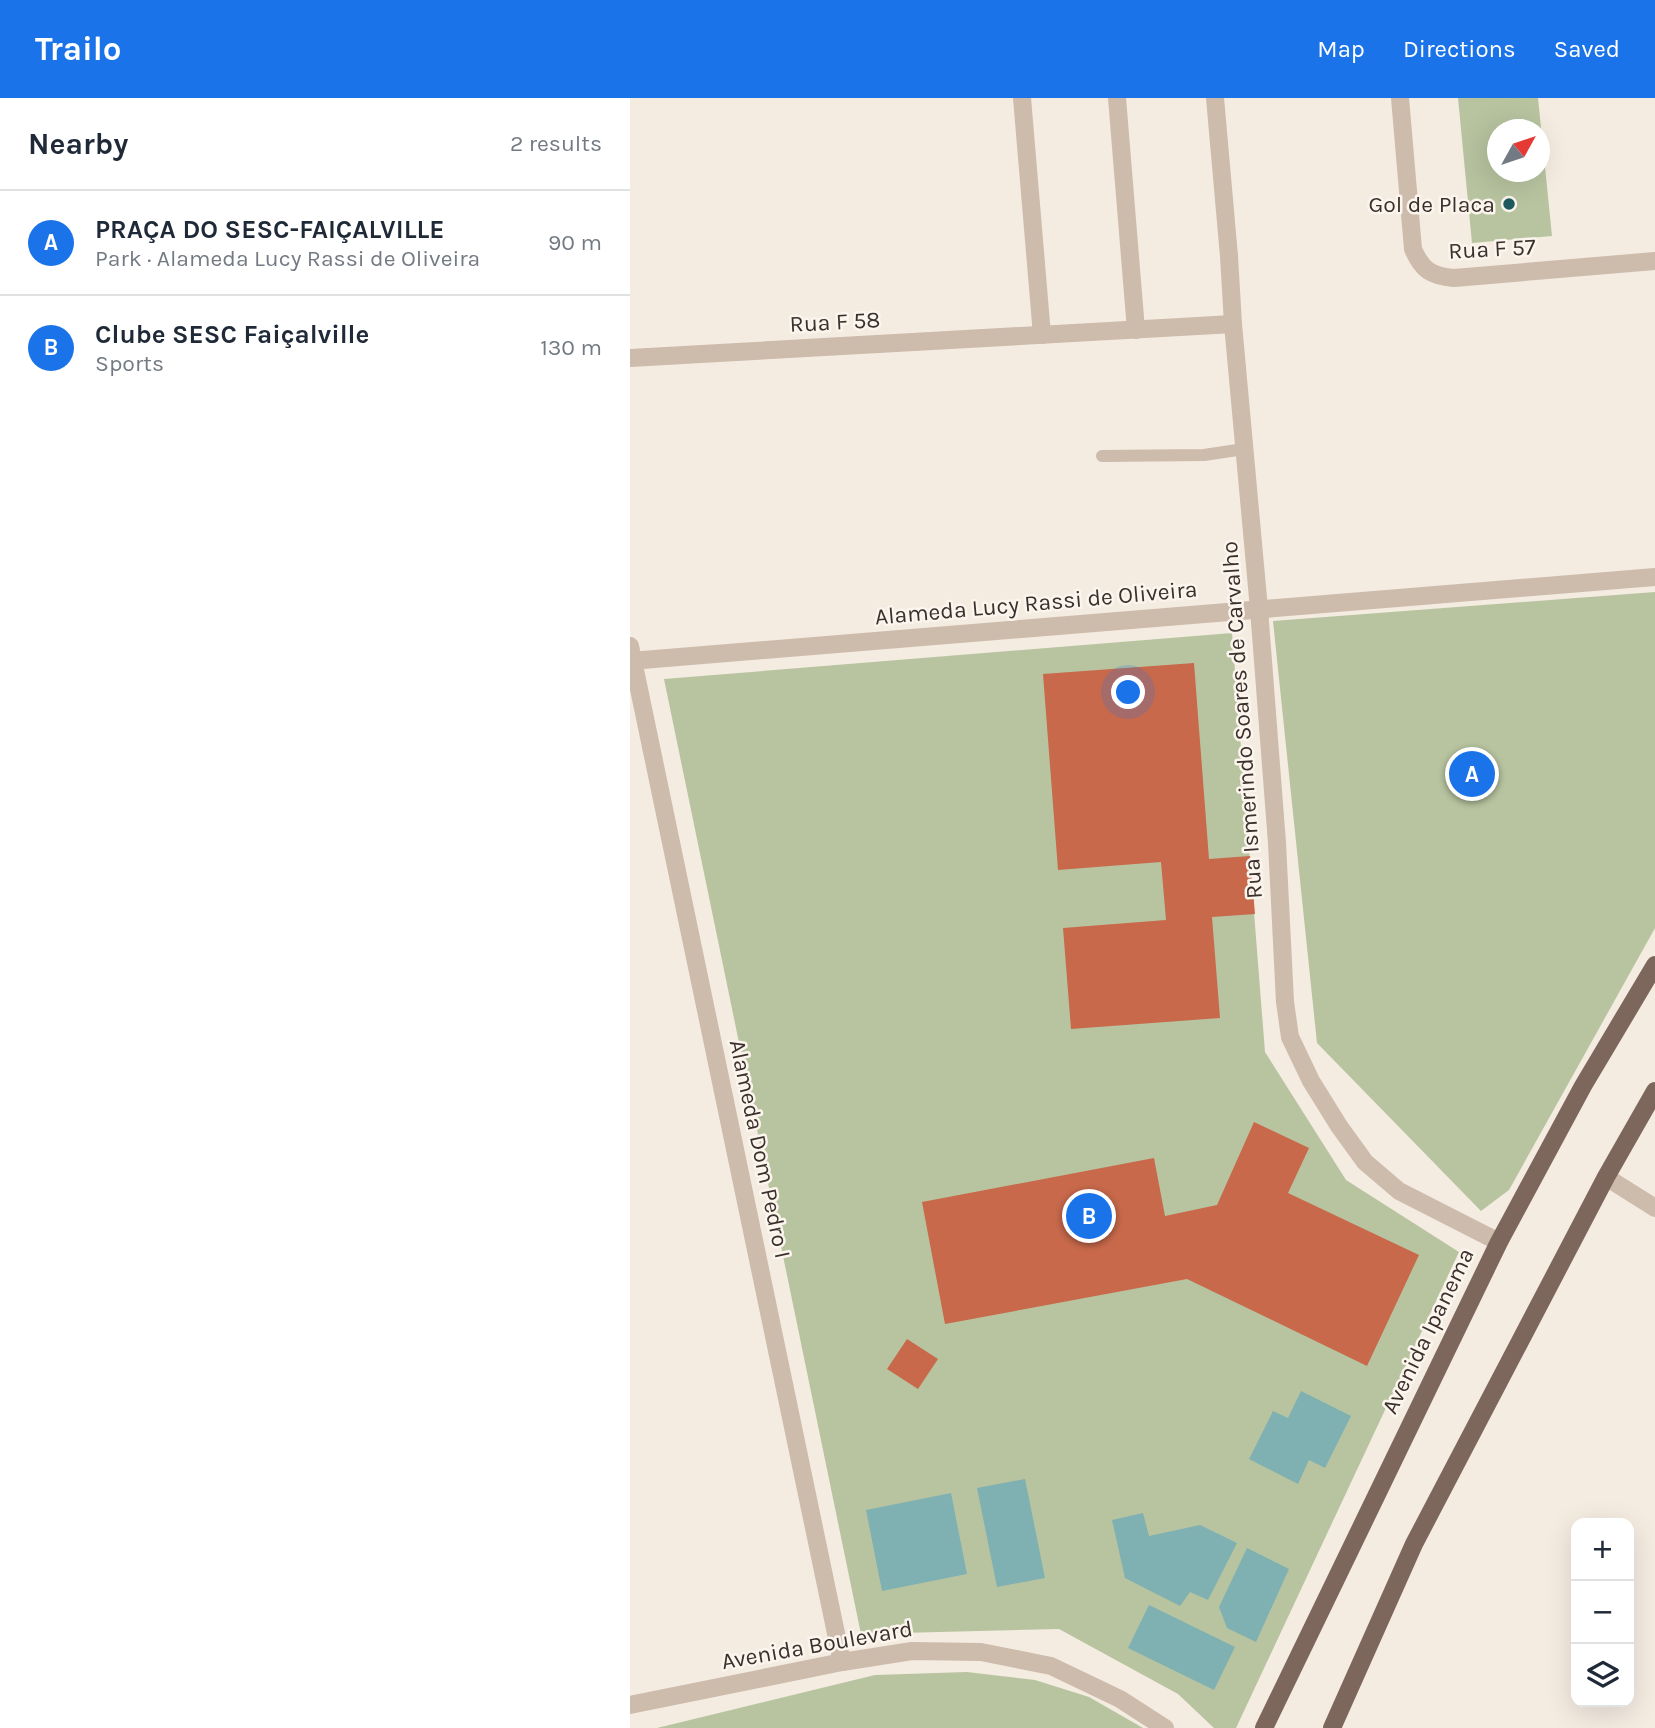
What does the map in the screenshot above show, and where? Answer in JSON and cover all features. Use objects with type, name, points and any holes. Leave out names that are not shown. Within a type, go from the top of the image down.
[{"type":"main road","name":"Avenida Ipanema","points":[[1265,1728],[1499,1242],[1583,1086],[1655,965]]},
{"type":"main road","points":[[1332,1728],[1414,1544],[1606,1177],[1655,1091]]},
{"type":"street","points":[[1022,98],[1042,335]]},
{"type":"street","points":[[1117,98],[1136,330]]},
{"type":"street","name":"Rua Ismerindo Soares de Carvalho","points":[[1215,98],[1277,843],[1284,1002],[1290,1037],[1311,1081],[1365,1161],[1399,1191],[1499,1242]]},
{"type":"street","name":"Rua F 57","points":[[1400,98],[1413,249],[1418,261],[1427,271],[1440,277],[1454,278],[1655,261]]},
{"type":"street","name":"Rua F 58","points":[[630,358],[1233,324]]},
{"type":"street","name":"Alameda Lucy Rassi de Oliveira","points":[[631,656],[1655,577]]},
{"type":"street","name":"Alameda Dom Pedro I","points":[[631,656],[842,1662]]},
{"type":"street","points":[[1606,1177],[1655,1208]]},
{"type":"street","name":"Avenida Boulevard","points":[[630,1705],[842,1662],[912,1651],[981,1652],[1051,1666],[1120,1699],[1165,1728]]},
{"type":"lane","points":[[1102,456],[1204,454],[1244,449]]},
{"type":"green space","name":"Gol de Placa","points":[[1458,98],[1538,98],[1540,119],[1487,119],[1487,182],[1547,182],[1552,236],[1472,243]]},
{"type":"green space","points":[[1655,592],[1655,928],[1509,1190],[1481,1211],[1317,1043],[1273,621]]},
{"type":"green space","points":[[1232,633],[1265,1052],[1346,1180],[1459,1252],[1236,1728],[1214,1728],[1178,1694],[1059,1629],[861,1634],[664,679]]},
{"type":"green space","points":[[967,1672],[1035,1680],[1089,1697],[1143,1728],[657,1728],[875,1675]]},
{"type":"water","points":[[1301,1391],[1351,1416],[1325,1468],[1309,1460],[1298,1484],[1249,1459],[1273,1411],[1288,1418]]},
{"type":"water","points":[[1025,1479],[1045,1578],[997,1587],[977,1488]]},
{"type":"water","points":[[951,1493],[967,1574],[882,1591],[866,1510]]},
{"type":"water","points":[[1143,1513],[1149,1536],[1200,1525],[1237,1543],[1208,1600],[1190,1592],[1180,1606],[1125,1578],[1112,1520]]},
{"type":"water","points":[[1247,1548],[1289,1569],[1256,1642],[1227,1628],[1219,1607]]},
{"type":"water","points":[[1149,1605],[1235,1647],[1214,1690],[1128,1648]]},
{"type":"building","points":[[1194,663],[1209,859],[1250,856],[1255,914],[1212,917],[1220,1018],[1071,1029],[1063,928],[1166,920],[1161,862],[1058,870],[1043,674]]},
{"type":"building","points":[[1254,1122],[1309,1148],[1288,1193],[1419,1255],[1367,1366],[1187,1279],[945,1324],[922,1202],[1154,1158],[1165,1216],[1217,1205]]},
{"type":"building","points":[[907,1339],[938,1359],[918,1389],[887,1369]]},
{"type":"place","name":"Gol de Placa","points":[[1509,204]]},
{"type":"place","name":"PRAÇA DO SESC-FAIÇALVILLE","points":[[1472,774]]},
{"type":"place","name":"Clube SESC Faiçalville","points":[[1089,1216]]}]
